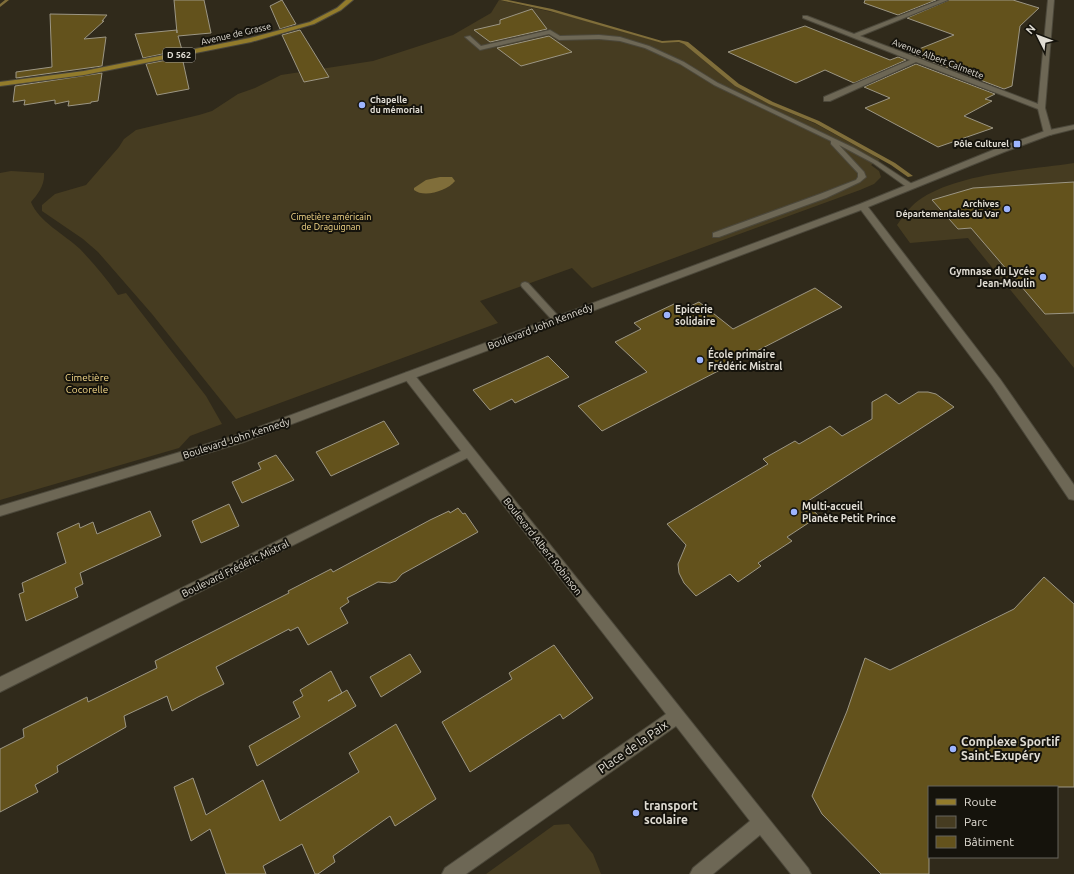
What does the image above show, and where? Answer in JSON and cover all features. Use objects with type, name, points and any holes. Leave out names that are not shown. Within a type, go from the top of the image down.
[{"type":"main road","name":"Avenue de Grasse","points":[[0,84],[84,73],[251,40],[312,23],[327,17],[350,0]]},
{"type":"street","points":[[854,36],[945,0]]},
{"type":"street","points":[[1048,133],[1041,108],[1052,0]]},
{"type":"street","name":"Avenue Albert Calmette","points":[[805,17],[1041,108]]},
{"type":"street","points":[[827,99],[916,60]]},
{"type":"street","name":"Boulevard John Kennedy","points":[[0,510],[240,439],[864,206],[911,186],[1048,133],[1074,127]]},
{"type":"street","points":[[864,206],[1069,482],[1074,495]]},
{"type":"street","name":"Boulevard Albert Robinson","points":[[409,376],[677,716]]},
{"type":"street","name":"Boulevard Frédéric Mistral","points":[[0,685],[469,452]]},
{"type":"street","name":"Place de la Paix","points":[[451,874],[677,716],[802,874]]},
{"type":"street","points":[[699,874],[761,823]]},
{"type":"lane","points":[[468,37],[480,48],[550,32],[557,40],[586,37],[620,39],[647,47],[682,63],[716,84],[826,136],[875,162],[911,186]]},
{"type":"lane","points":[[716,235],[822,196],[858,181],[862,177],[861,172],[826,136]]},
{"type":"lane","points":[[525,285],[557,320]]},
{"type":"green space","name":"Cimetière américain de Draguignan","points":[[499,0],[578,18],[663,43],[682,42],[690,46],[735,86],[770,104],[816,124],[873,155],[880,160],[871,165],[879,171],[881,177],[874,184],[860,190],[592,288],[572,268],[480,301],[498,323],[236,419],[152,314],[98,252],[83,239],[42,211],[42,205],[55,194],[86,185],[119,147],[124,139],[136,130],[212,111],[238,94],[255,88],[281,75],[373,61],[453,35],[491,13]]},
{"type":"green space","points":[[1074,163],[1074,368],[968,238],[910,243],[897,225],[908,210],[918,200],[956,183],[995,174]]},
{"type":"green space","name":"Cimetière Cocorelle","points":[[11,171],[44,173],[42,185],[31,202],[35,209],[46,222],[80,249],[100,271],[118,295],[126,293],[206,396],[222,424],[190,436],[179,448],[0,500],[0,173]]},
{"type":"green space","points":[[569,824],[593,854],[601,874],[486,874],[554,825]]},
{"type":"shaded area","points":[[440,177],[452,177],[455,181],[447,188],[435,192],[424,193],[414,190],[414,188],[426,180]]},
{"type":"building","points":[[174,0],[204,0],[211,33],[178,36],[182,50],[143,58],[135,34],[177,30]]},
{"type":"building","points":[[282,0],[296,24],[280,29],[270,6]]},
{"type":"building","points":[[865,0],[936,0],[898,15],[864,3]]},
{"type":"building","points":[[949,0],[1013,0],[1039,8],[1020,26],[1012,86],[1004,89],[909,53],[954,35],[907,18]]},
{"type":"building","points":[[532,9],[547,29],[490,42],[474,30],[500,24],[500,20]]},
{"type":"building","points":[[50,14],[107,15],[102,21],[104,21],[84,39],[106,37],[102,66],[16,78],[16,72],[52,67]]},
{"type":"building","points":[[805,26],[890,60],[898,57],[906,60],[854,83],[825,70],[796,83],[728,52]]},
{"type":"building","points":[[300,30],[329,77],[304,82],[282,35]]},
{"type":"building","points":[[549,36],[572,52],[521,66],[497,48]]},
{"type":"building","points":[[182,57],[189,89],[157,95],[146,64]]},
{"type":"building","points":[[916,64],[995,94],[985,99],[992,101],[964,116],[993,128],[938,147],[865,108],[890,98],[864,87]]},
{"type":"building","points":[[102,73],[98,101],[68,106],[69,101],[55,104],[55,100],[24,105],[25,100],[13,102],[15,86]]},
{"type":"building","points":[[1074,182],[1074,313],[1045,314],[971,228],[958,229],[932,200],[973,188]]},
{"type":"building","points":[[815,288],[842,307],[602,431],[578,406],[647,372],[615,342],[641,329],[634,323],[674,304],[682,310],[699,302],[733,329]]},
{"type":"building","points":[[548,356],[569,377],[515,403],[512,399],[490,410],[473,390]]},
{"type":"building","points":[[918,392],[936,394],[954,407],[805,503],[819,516],[787,537],[792,541],[758,563],[761,566],[738,582],[730,574],[696,596],[684,583],[679,573],[678,564],[686,545],[667,524],[768,464],[763,459],[795,441],[799,444],[830,426],[842,436],[872,419],[872,402],[886,394],[899,404]]},
{"type":"building","points":[[384,421],[399,444],[331,476],[316,452]]},
{"type":"building","points":[[276,455],[294,480],[242,503],[232,482],[261,469],[258,463]]},
{"type":"building","points":[[229,504],[239,526],[201,543],[192,521]]},
{"type":"building","points":[[458,508],[463,514],[465,513],[478,532],[402,574],[396,581],[390,583],[378,582],[347,598],[349,602],[340,608],[348,623],[308,645],[298,627],[290,631],[289,629],[216,667],[224,684],[172,711],[167,696],[124,716],[126,727],[57,766],[58,772],[35,785],[38,792],[0,812],[0,749],[24,737],[23,729],[87,697],[88,702],[157,668],[155,661],[289,593],[288,591],[331,569],[333,572],[430,520],[449,511],[450,513]]},
{"type":"building","points":[[150,511],[161,536],[80,573],[83,584],[75,588],[78,597],[26,621],[19,594],[24,592],[22,583],[66,563],[57,533],[79,523],[80,528],[93,522],[97,534]]},
{"type":"building","name":"Complexe Sportif Saint-Exupéry","points":[[1044,577],[1074,604],[1074,787],[928,786],[929,874],[881,874],[822,814],[812,796],[847,711],[865,658],[890,670],[1014,609]]},
{"type":"building","points":[[554,645],[593,698],[563,719],[560,714],[470,772],[442,722],[512,679],[509,673]]},
{"type":"building","points":[[410,654],[421,672],[381,697],[370,677]]},
{"type":"building","points":[[331,671],[342,693],[347,690],[356,706],[257,766],[249,746],[300,717],[293,702],[303,696],[300,690]]},
{"type":"building","points":[[396,724],[436,799],[395,826],[390,816],[333,856],[335,862],[318,874],[315,874],[302,844],[263,866],[266,874],[226,874],[210,829],[191,841],[174,787],[193,778],[206,815],[263,780],[280,821],[359,772],[349,753]]},
{"type":"waterway","points":[[0,6],[7,0]]},
{"type":"waterway","points":[[502,0],[551,10],[662,42],[679,41],[686,43],[737,85],[771,103],[817,122],[893,164],[910,176]]},
{"type":"place","name":"Chapelle du mémorial","points":[[362,105]]},
{"type":"place","name":"Pôle Culturel","points":[[1017,144]]},
{"type":"place","name":"Archives Départementales du Var","points":[[1007,209]]},
{"type":"place","name":"Gymnase du Lycée Jean-Moulin","points":[[1043,277]]},
{"type":"place","name":"Epicerie solidaire","points":[[667,315]]},
{"type":"place","name":"École primaire Frédéric Mistral","points":[[700,360]]},
{"type":"place","name":"Multi-accueil Planète Petit Prince","points":[[794,512]]},
{"type":"place","name":"Complexe Sportif Saint-Exupéry","points":[[953,749]]},
{"type":"place","name":"transport scolaire","points":[[636,813]]}]
